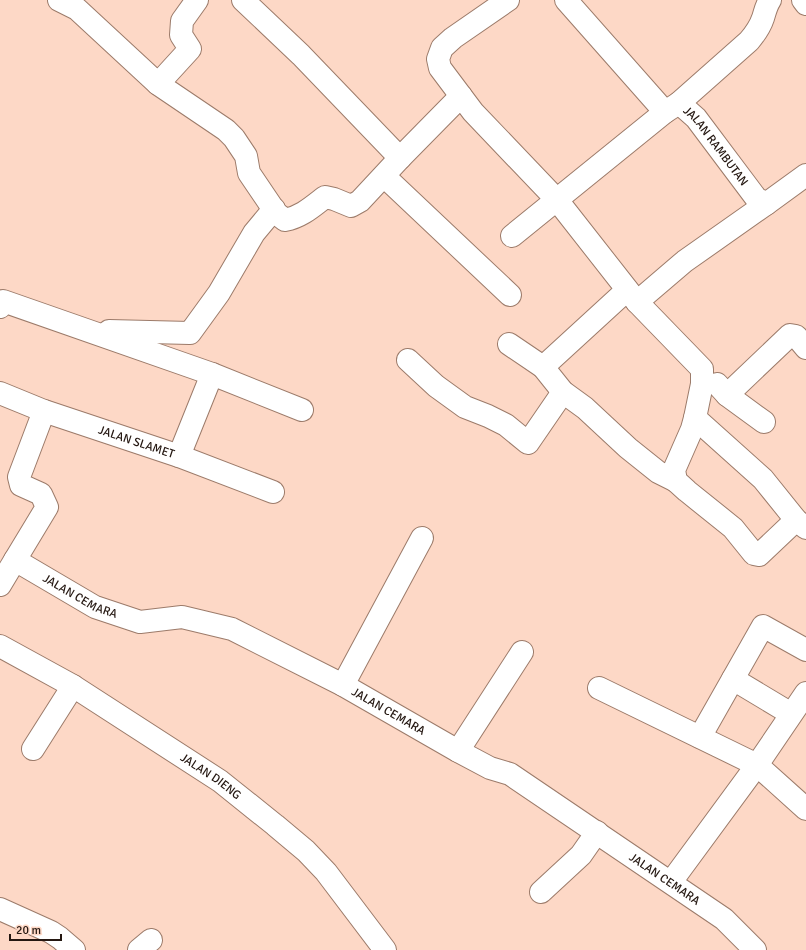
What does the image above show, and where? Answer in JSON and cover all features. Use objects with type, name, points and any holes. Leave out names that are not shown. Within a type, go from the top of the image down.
[{"type":"street","points":[[59,0],[77,9],[158,84],[226,130],[234,138],[246,156],[249,173],[274,210],[285,220],[294,219],[301,215],[325,197],[351,206],[360,201],[461,96]]},
{"type":"street","points":[[158,84],[190,49],[181,35],[182,20],[197,0]]},
{"type":"street","points":[[243,0],[301,55],[400,158]]},
{"type":"street","points":[[508,0],[453,38],[442,48],[438,59],[440,68],[473,112],[557,200],[632,296],[727,395],[764,422]]},
{"type":"street","name":"JALAN RAMBUTAN","points":[[566,0],[672,108],[696,118],[751,193],[766,204]]},
{"type":"street","points":[[512,236],[672,108],[749,41],[757,32],[763,19],[766,5],[770,0]]},
{"type":"street","points":[[803,0],[806,4]]},
{"type":"street","points":[[543,367],[632,296],[685,261],[806,175]]},
{"type":"street","points":[[384,176],[510,295]]},
{"type":"street","points":[[89,331],[190,333],[219,293],[254,233],[274,210]]},
{"type":"street","points":[[0,307],[3,301],[212,374],[302,410]]},
{"type":"street","points":[[727,395],[790,335],[796,336],[806,348]]},
{"type":"street","points":[[509,344],[543,367],[563,392],[585,408],[628,448],[658,472],[676,481],[733,528],[754,554],[759,555],[801,524],[763,479],[694,418]]},
{"type":"street","points":[[408,360],[436,386],[465,407],[506,425],[528,443],[563,392]]},
{"type":"street","points":[[676,481],[674,470],[692,429],[702,384],[702,369]]},
{"type":"street","points":[[179,456],[212,374]]},
{"type":"street","name":"JALAN SLAMET","points":[[0,393],[44,410],[179,456],[273,492]]},
{"type":"street","points":[[0,585],[47,507],[41,494],[21,485],[19,477],[44,410]]},
{"type":"street","points":[[343,685],[422,538]]},
{"type":"street","name":"JALAN CEMARA","points":[[16,560],[96,607],[140,622],[182,617],[232,629],[343,685],[458,751],[490,768],[510,774],[724,919],[755,950]]},
{"type":"street","points":[[700,737],[762,626],[806,650]]},
{"type":"street","name":"JALAN DIENG","points":[[0,646],[73,686],[220,781],[306,851],[326,872],[385,950]]},
{"type":"street","points":[[458,751],[522,652]]},
{"type":"street","points":[[733,679],[783,709]]},
{"type":"street","points":[[33,749],[73,686]]},
{"type":"street","points":[[599,688],[757,765],[806,809]]},
{"type":"street","points":[[671,882],[757,765],[806,693]]},
{"type":"street","points":[[541,892],[581,856],[597,832]]},
{"type":"street","points":[[0,908],[51,932],[74,950]]}]
